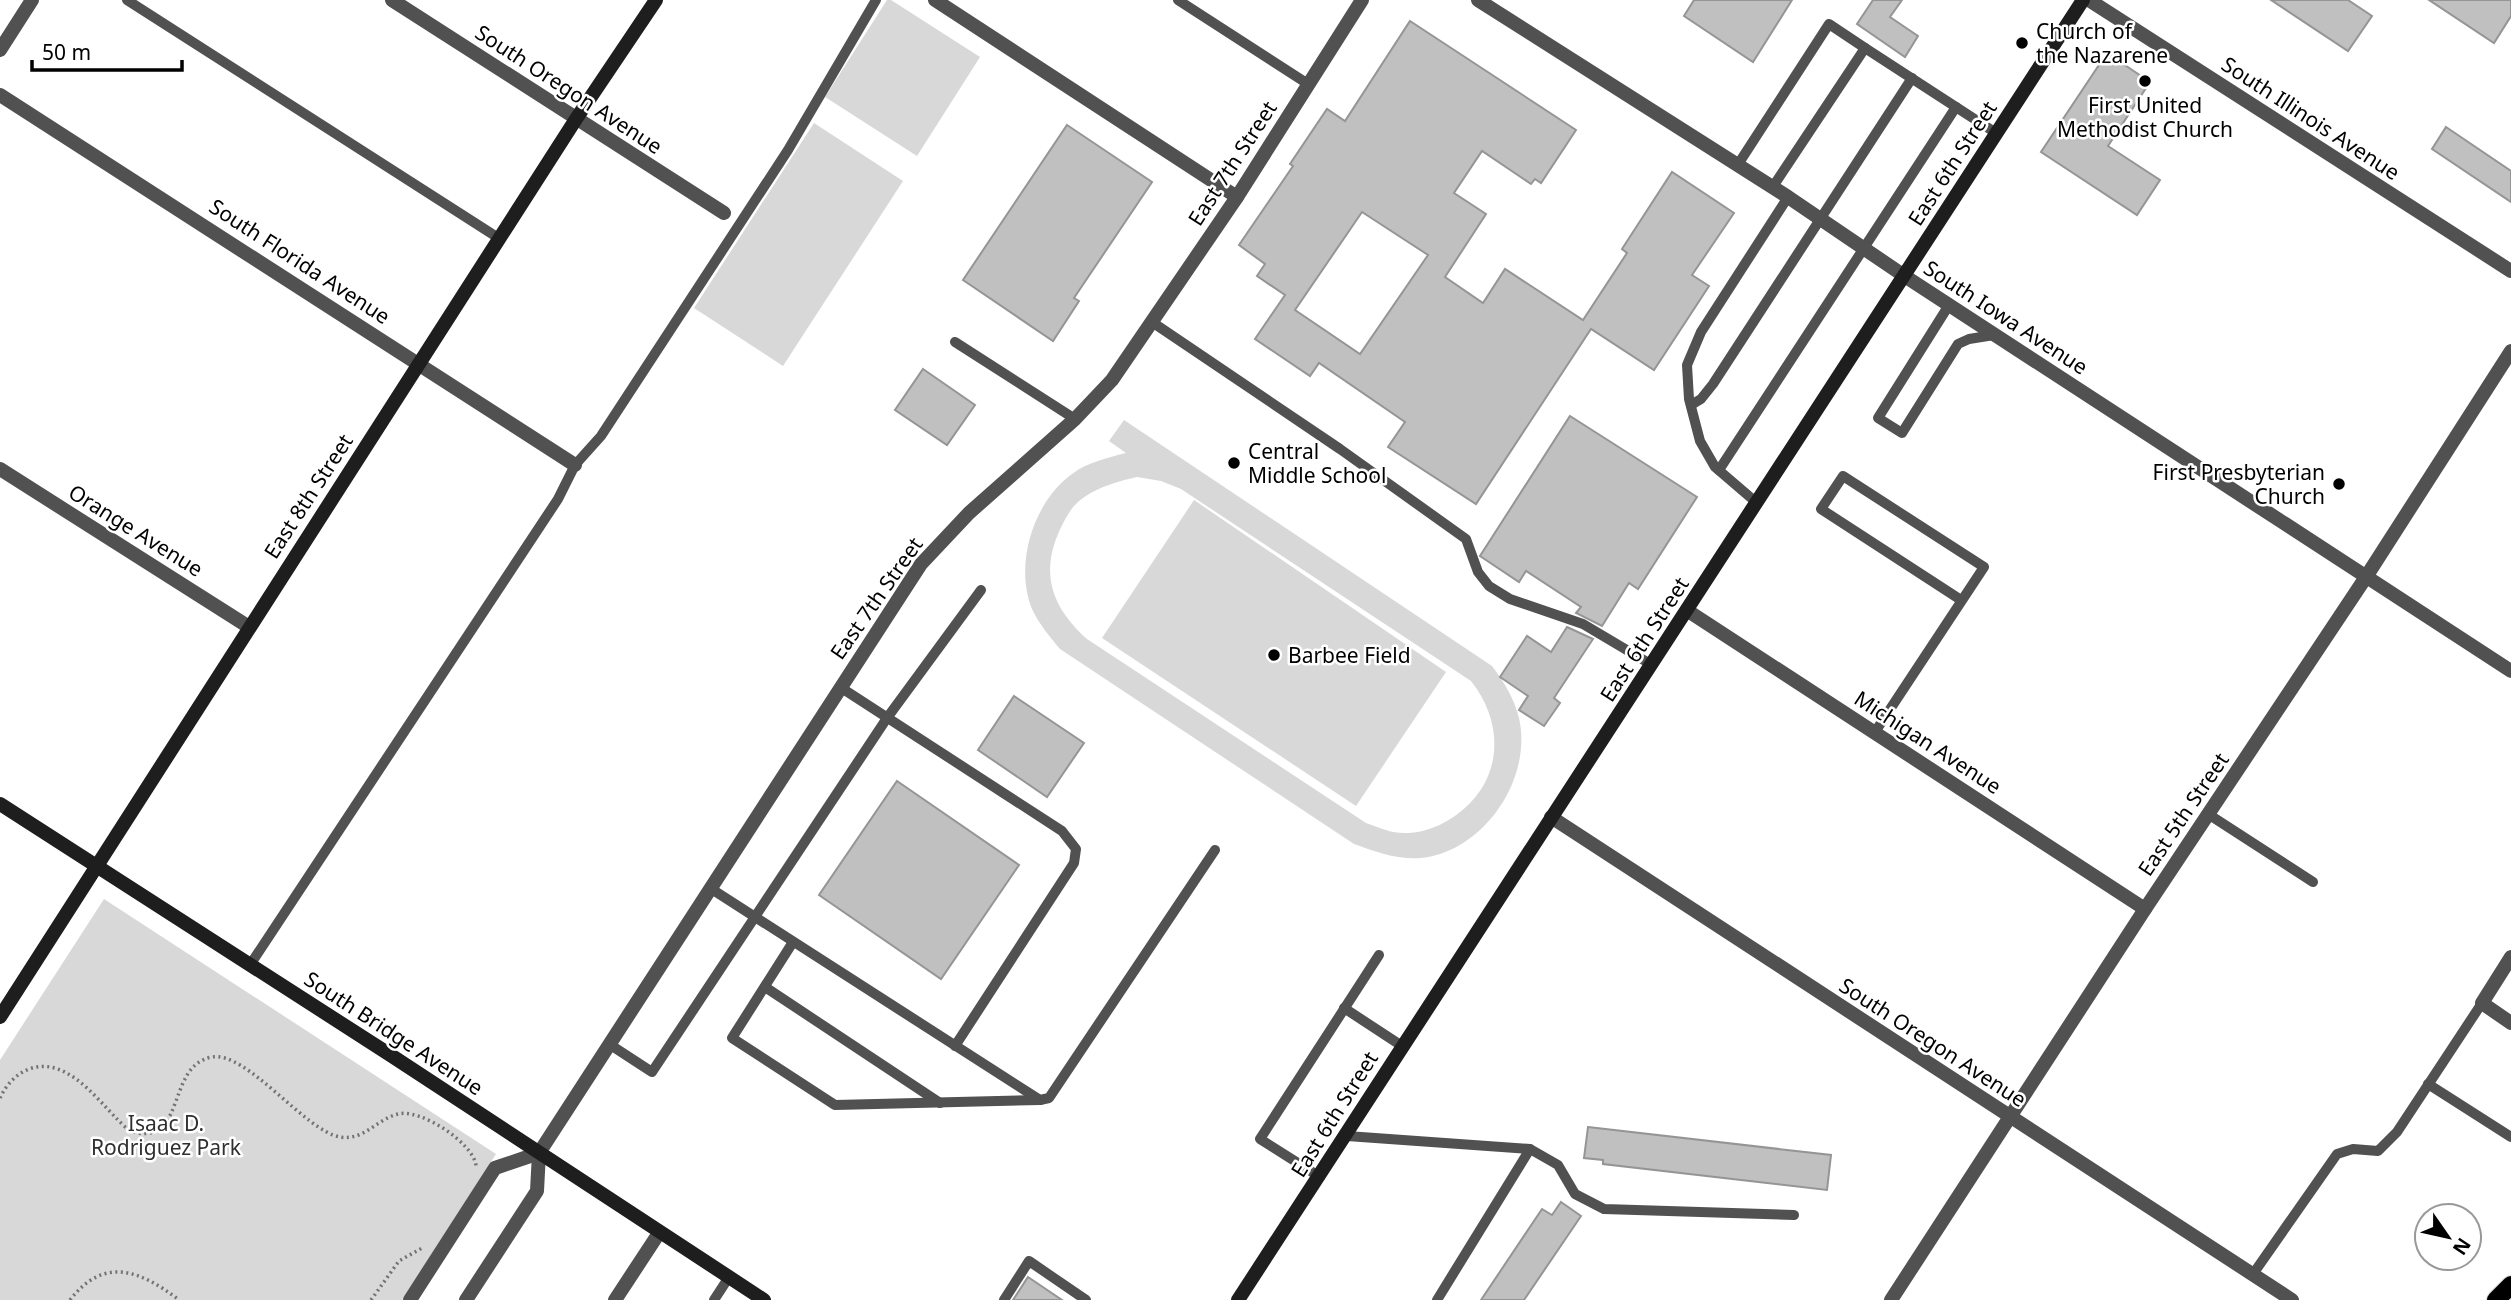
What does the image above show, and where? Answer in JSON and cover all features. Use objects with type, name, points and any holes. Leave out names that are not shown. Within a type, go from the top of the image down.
[{"type":"main road","points":[[2496,1300],[2511,1285]]},
{"type":"street","points":[[0,50],[32,0]]},
{"type":"street","name":"South Oregon Avenue","points":[[392,0],[724,213]]},
{"type":"street","name":"East 8th Street","points":[[0,1017],[419,362],[656,0]]},
{"type":"street","points":[[934,0],[1237,197]]},
{"type":"street","name":"East 7th Street","points":[[538,1153],[921,564],[969,513],[1075,419],[1112,380],[1237,197],[1362,0]]},
{"type":"street","name":"South Iowa Avenue","points":[[1478,0],[1788,197],[1994,335],[2511,671]]},
{"type":"street","name":"East 6th Street","points":[[1238,1300],[1688,611],[1903,275],[2086,0]]},
{"type":"street","name":"South Illinois Avenue","points":[[2086,0],[2511,271]]},
{"type":"street","name":"South Florida Avenue","points":[[0,95],[419,362],[575,465]]},
{"type":"street","name":"East 5th Street","points":[[1891,1300],[2145,909],[2366,577],[2511,351]]},
{"type":"street","name":"Orange Avenue","points":[[0,469],[249,627]]},
{"type":"street","name":"Michigan Avenue","points":[[1688,611],[2145,909]]},
{"type":"street","name":"South Bridge Avenue","points":[[0,804],[764,1300]]},
{"type":"street","name":"South Oregon Avenue","points":[[1551,817],[2292,1300]]},
{"type":"street","points":[[2511,957],[2482,1003],[2511,1023]]},
{"type":"street","points":[[410,1300],[495,1168],[538,1153],[537,1191],[466,1300]]},
{"type":"street","points":[[615,1300],[659,1233]]},
{"type":"lane","points":[[127,0],[500,239]]},
{"type":"lane","points":[[250,965],[558,499],[575,465],[601,436],[788,150],[876,0]]},
{"type":"lane","points":[[1178,0],[1308,84]]},
{"type":"lane","points":[[1737,166],[1829,24],[1996,133]]},
{"type":"lane","points":[[1772,188],[1865,48]]},
{"type":"lane","points":[[1691,405],[1701,399],[1713,384],[1912,78]]},
{"type":"lane","points":[[1719,470],[1956,107]]},
{"type":"lane","points":[[1756,503],[1715,467],[1700,441],[1691,405],[1687,365],[1701,332],[1788,197]]},
{"type":"lane","points":[[1949,305],[1878,418],[1902,433],[1958,344],[1969,339],[1994,335]]},
{"type":"lane","points":[[1152,321],[1466,539],[1478,572],[1489,586],[1510,598],[1583,624],[1652,665]]},
{"type":"lane","points":[[955,342],[1075,419]]},
{"type":"lane","points":[[1875,732],[1983,568],[1843,476],[1821,509],[1961,600]]},
{"type":"lane","points":[[609,1044],[652,1072],[887,718],[981,590]]},
{"type":"lane","points":[[840,687],[1062,831],[1076,849],[1074,863],[955,1046]]},
{"type":"lane","points":[[2208,814],[2313,882]]},
{"type":"lane","points":[[793,942],[732,1038],[835,1105],[1040,1100],[1049,1098],[1215,850]]},
{"type":"lane","points":[[710,888],[1040,1100]]},
{"type":"lane","points":[[1320,1177],[1260,1139],[1379,954]]},
{"type":"lane","points":[[765,987],[940,1102]]},
{"type":"lane","points":[[2253,1274],[2337,1154],[2353,1149],[2378,1151],[2397,1132],[2482,1003]]},
{"type":"lane","points":[[1344,1008],[1402,1046]]},
{"type":"lane","points":[[2428,1084],[2511,1136]]},
{"type":"lane","points":[[1347,1136],[1530,1149],[1558,1165],[1575,1194],[1604,1209],[1794,1215]]},
{"type":"lane","points":[[1437,1300],[1530,1149]]},
{"type":"lane","points":[[1004,1300],[1029,1261],[1087,1300]]},
{"type":"lane","points":[[713,1300],[729,1277]]},
{"type":"path","points":[[0,1098],[15,1077],[24,1071],[40,1065],[55,1068],[88,1089],[125,1127],[134,1133],[147,1133],[158,1130],[169,1118],[190,1068],[201,1060],[222,1056],[243,1067],[328,1134],[352,1137],[365,1133],[398,1113],[419,1116],[463,1142],[475,1157],[476,1166],[472,1175]]},
{"type":"path","points":[[371,1300],[399,1261],[425,1246]]},
{"type":"path","points":[[70,1300],[80,1286],[109,1271],[129,1272],[146,1279],[178,1300]]},
{"type":"green space","points":[[887,0],[980,57],[917,156],[825,97]]},
{"type":"green space","points":[[814,123],[903,181],[783,366],[694,308]]},
{"type":"green space","points":[[1124,420],[1492,666],[1514,704],[1519,718],[1521,740],[1513,783],[1489,821],[1472,837],[1454,848],[1423,858],[1393,856],[1354,844],[1060,649],[1032,609],[1027,592],[1026,554],[1037,517],[1058,486],[1091,463],[1126,453],[1109,441]],"holes":[[[1137,477],[1161,481],[1181,489],[1471,681],[1489,712],[1494,746],[1487,778],[1466,807],[1440,825],[1416,832],[1397,833],[1366,823],[1087,639],[1076,628],[1059,604],[1051,578],[1053,550],[1067,516],[1080,500],[1112,484]]]},
{"type":"green space","name":"Barbee Field","points":[[1194,500],[1446,672],[1356,806],[1102,638]]},
{"type":"green space","name":"Isaac D. Rodriguez Park","points":[[104,899],[496,1154],[402,1300],[0,1300],[0,1060]]},
{"type":"building","points":[[1694,0],[1792,0],[1753,62],[1684,16]]},
{"type":"building","points":[[1873,0],[1902,0],[1890,17],[1918,36],[1905,57],[1857,24]]},
{"type":"building","points":[[2271,0],[2348,0],[2372,16],[2348,51]]},
{"type":"building","points":[[2429,0],[2511,0],[2511,16],[2494,43]]},
{"type":"building","points":[[1410,21],[1576,130],[1541,183],[1535,179],[1531,184],[1482,151],[1454,193],[1486,214],[1445,277],[1483,303],[1505,269],[1583,320],[1627,253],[1622,249],[1672,172],[1734,213],[1692,275],[1709,286],[1654,370],[1591,329],[1476,504],[1388,447],[1405,422],[1319,363],[1310,376],[1255,339],[1285,295],[1257,276],[1265,264],[1239,245],[1293,166],[1290,164],[1327,109],[1345,121]],"holes":[[[1362,212],[1428,255],[1360,354],[1295,310]]]},
{"type":"building","points":[[2107,53],[2150,82],[2108,146],[2160,180],[2137,215],[2041,152]]},
{"type":"building","points":[[1067,125],[1152,182],[1074,298],[1079,301],[1053,341],[963,280]]},
{"type":"building","points":[[2446,127],[2511,171],[2511,202],[2432,149]]},
{"type":"building","points":[[923,369],[975,405],[947,445],[895,410]]},
{"type":"building","points":[[1570,416],[1697,497],[1638,589],[1629,583],[1602,626],[1576,613],[1581,607],[1526,571],[1519,582],[1480,556]]},
{"type":"building","points":[[1567,627],[1593,639],[1554,698],[1560,703],[1544,726],[1519,710],[1528,696],[1500,677],[1527,636],[1551,652]]},
{"type":"building","points":[[1014,696],[1084,743],[1047,797],[978,750]]},
{"type":"building","points":[[897,781],[1019,865],[941,979],[819,895]]},
{"type":"building","points":[[1588,1127],[1831,1155],[1827,1190],[1603,1164],[1603,1160],[1584,1158]]},
{"type":"building","points":[[1561,1202],[1581,1216],[1524,1300],[1481,1300],[1542,1209],[1552,1215]]},
{"type":"building","points":[[1028,1277],[1062,1300],[1013,1300]]},
{"type":"place","name":"Church of the Nazarene","points":[[2022,43]]},
{"type":"place","name":"First United Methodist Church","points":[[2145,81]]},
{"type":"place","name":"Central Middle School","points":[[1234,463]]},
{"type":"place","name":"First Presbyterian Church","points":[[2339,484]]},
{"type":"place","name":"Barbee Field","points":[[1274,655]]}]
